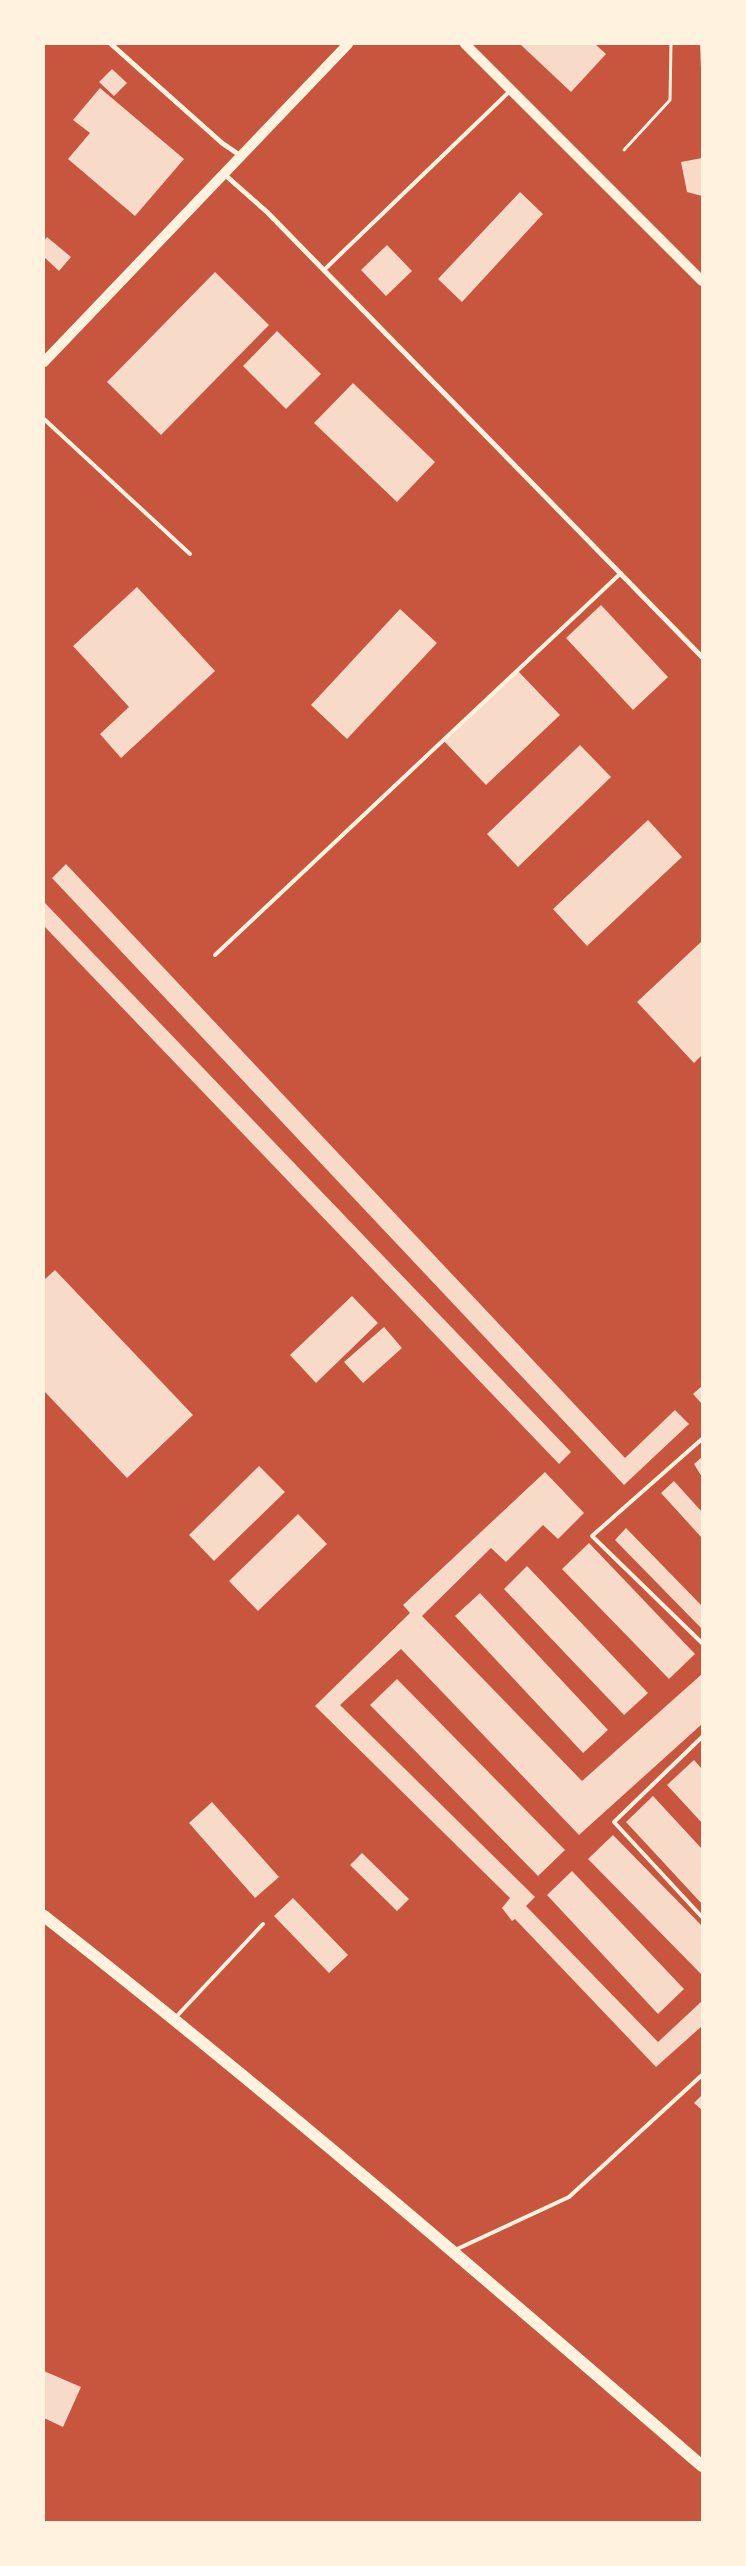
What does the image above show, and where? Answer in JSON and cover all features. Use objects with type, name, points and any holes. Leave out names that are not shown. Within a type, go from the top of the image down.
[{"type":"main road","points":[[44,362],[348,44]]},
{"type":"main road","points":[[465,44],[702,281]]},
{"type":"main road","points":[[44,1916],[175,2018],[453,2251],[702,2466]]},
{"type":"street","points":[[110,44],[222,143],[241,156]]},
{"type":"street","points":[[224,174],[267,212],[622,573],[702,657]]},
{"type":"lane","points":[[324,270],[510,90]]},
{"type":"lane","points":[[44,419],[190,554]]},
{"type":"lane","points":[[215,956],[622,573]]},
{"type":"lane","points":[[702,1439],[592,1536],[702,1643]]},
{"type":"lane","points":[[702,1737],[614,1822],[702,1917]]},
{"type":"lane","points":[[175,2018],[263,1924]]},
{"type":"lane","points":[[453,2251],[569,2197],[702,2075]]},
{"type":"path","points":[[624,150],[670,100],[671,44]]},
{"type":"building","points":[[520,44],[595,44],[606,54],[571,92]]},
{"type":"building","points":[[700,44],[702,44],[702,69],[701,69]]},
{"type":"building","points":[[112,69],[127,83],[114,96],[99,82]]},
{"type":"building","points":[[100,88],[184,159],[135,216],[68,159],[90,133],[73,120]]},
{"type":"building","points":[[702,158],[702,196],[687,192],[681,162]]},
{"type":"building","points":[[520,192],[543,214],[462,302],[438,279]]},
{"type":"building","points":[[47,237],[71,257],[59,271],[44,257],[44,241]]},
{"type":"building","points":[[387,245],[412,271],[386,296],[361,270]]},
{"type":"building","points":[[215,272],[269,325],[161,435],[107,382]]},
{"type":"building","points":[[277,331],[321,374],[286,409],[243,366]]},
{"type":"building","points":[[353,383],[435,462],[397,502],[314,423]]},
{"type":"building","points":[[137,587],[215,671],[121,758],[100,734],[129,707],[73,646]]},
{"type":"building","points":[[601,605],[668,677],[633,710],[566,638]]},
{"type":"building","points":[[400,609],[437,643],[347,739],[311,705]]},
{"type":"building","points":[[518,671],[560,715],[486,785],[444,741]]},
{"type":"building","points":[[580,745],[611,777],[518,867],[487,834]]},
{"type":"building","points":[[648,820],[682,857],[587,946],[553,909]]},
{"type":"building","points":[[66,864],[625,1458],[675,1410],[689,1424],[624,1485],[52,878]]},
{"type":"building","points":[[44,902],[571,1452],[559,1464],[44,926]]},
{"type":"building","points":[[702,941],[702,1055],[694,1063],[637,1002]]},
{"type":"building","points":[[55,1270],[193,1415],[127,1478],[44,1391],[44,1280]]},
{"type":"building","points":[[352,1296],[378,1323],[316,1383],[290,1355]]},
{"type":"building","points":[[384,1327],[402,1348],[363,1383],[344,1362]]},
{"type":"building","points":[[702,1386],[702,1404],[693,1394]]},
{"type":"building","points":[[702,1457],[702,1477],[694,1464]]},
{"type":"building","points":[[259,1466],[285,1492],[214,1561],[189,1535]]},
{"type":"building","points":[[545,1472],[584,1513],[558,1539],[543,1525],[506,1562],[491,1548],[422,1616],[582,1781],[702,1674],[702,1724],[579,1835],[401,1649],[340,1705],[535,1897],[526,1906],[658,2042],[702,2001],[702,2026],[656,2067],[515,1919],[512,1921],[502,1908],[510,1898],[315,1706],[410,1613],[403,1605]]},
{"type":"building","points":[[674,1481],[702,1512],[702,1538],[661,1493]]},
{"type":"building","points":[[298,1514],[327,1544],[258,1611],[229,1581]]},
{"type":"building","points":[[626,1528],[702,1606],[702,1629],[615,1540]]},
{"type":"building","points":[[589,1543],[695,1654],[669,1679],[562,1569]]},
{"type":"building","points":[[527,1566],[648,1693],[624,1715],[504,1589]]},
{"type":"building","points":[[480,1593],[608,1730],[583,1753],[455,1616]]},
{"type":"building","points":[[397,1679],[565,1850],[538,1876],[370,1705]]},
{"type":"building","points":[[694,1760],[702,1769],[702,1823],[667,1785]]},
{"type":"building","points":[[653,1796],[702,1849],[702,1904],[626,1822]]},
{"type":"building","points":[[212,1802],[279,1877],[255,1898],[189,1823]]},
{"type":"building","points":[[613,1835],[702,1926],[702,1975],[588,1859]]},
{"type":"building","points":[[362,1853],[409,1899],[397,1911],[350,1865]]},
{"type":"building","points":[[572,1871],[684,1989],[658,2014],[547,1895]]},
{"type":"building","points":[[293,1898],[348,1955],[329,1973],[274,1916]]},
{"type":"building","points":[[702,2095],[702,2110],[694,2103]]},
{"type":"building","points":[[44,2371],[81,2387],[63,2427],[44,2418]]}]
